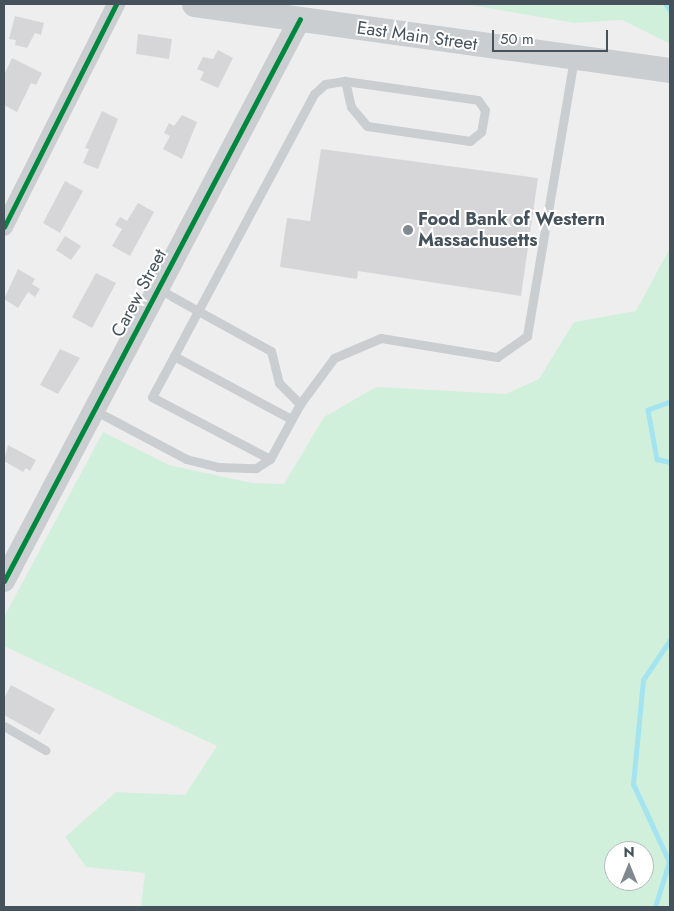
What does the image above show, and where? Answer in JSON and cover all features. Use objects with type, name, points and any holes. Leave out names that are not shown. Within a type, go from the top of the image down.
[{"type":"main road","name":"East Main Street","points":[[194,4],[574,59],[670,70]]},
{"type":"street","points":[[4,227],[116,4]]},
{"type":"street","name":"Carew Street","points":[[4,581],[300,19]]},
{"type":"lane","points":[[94,409],[186,459],[218,467],[256,468],[270,458],[300,404],[334,358],[381,338],[497,357],[527,336],[574,59]]},
{"type":"lane","points":[[270,458],[152,397],[314,94],[325,84],[345,82],[478,100],[484,110],[481,132],[470,141],[367,126],[351,108],[345,82]]},
{"type":"lane","points":[[158,288],[271,351],[279,383],[300,404]]},
{"type":"lane","points":[[174,356],[291,420]]},
{"type":"lane","points":[[4,726],[45,750]]},
{"type":"green space","points":[[464,4],[670,4],[670,44],[622,20],[575,23]]},
{"type":"green space","points":[[670,248],[670,907],[141,907],[145,873],[86,867],[65,837],[116,792],[185,795],[217,746],[4,646],[4,617],[103,432],[169,465],[252,483],[284,484],[324,417],[376,387],[506,394],[539,379],[574,322],[636,311]]},
{"type":"building","points":[[15,16],[44,23],[41,35],[35,33],[27,48],[15,45],[16,40],[9,39]]},
{"type":"building","points":[[138,34],[172,39],[169,59],[136,54]]},
{"type":"building","points":[[218,50],[233,58],[218,88],[200,80],[204,72],[197,69],[203,57],[213,59]]},
{"type":"building","points":[[12,58],[42,73],[36,85],[31,83],[17,112],[4,105],[4,75]]},
{"type":"building","points":[[102,111],[118,119],[98,169],[83,163],[89,149],[85,148]]},
{"type":"building","points":[[182,115],[197,122],[182,159],[163,149],[170,136],[164,133],[169,123],[174,126]]},
{"type":"building","name":"Food Bank of Western Massachusetts","points":[[321,149],[538,178],[521,296],[358,271],[357,279],[280,267],[287,218],[310,221]]},
{"type":"building","points":[[65,181],[83,191],[60,233],[43,223]]},
{"type":"building","points":[[138,203],[154,212],[130,256],[112,246],[122,229],[115,225],[120,217],[127,221]]},
{"type":"building","points":[[65,236],[81,246],[71,260],[56,250]]},
{"type":"building","points":[[18,269],[35,279],[32,284],[40,289],[35,297],[28,292],[18,308],[4,299]]},
{"type":"building","points":[[96,273],[116,283],[92,328],[72,317]]},
{"type":"building","points":[[60,349],[80,358],[58,394],[40,385]]},
{"type":"building","points":[[8,445],[36,460],[30,471],[26,468],[23,472],[4,461]]},
{"type":"building","points":[[11,685],[55,709],[40,735],[4,715],[4,698]]},
{"type":"waterway","points":[[666,4],[670,10]]},
{"type":"waterway","points":[[670,402],[648,410],[657,459],[670,462]]},
{"type":"waterway","points":[[655,907],[669,862],[633,784],[643,680],[670,640]]},
{"type":"cycle path","points":[[4,227],[116,4]]},
{"type":"cycle path","points":[[4,581],[300,19]]},
{"type":"place","name":"Food Bank of Western Massachusetts","points":[[408,230]]}]
